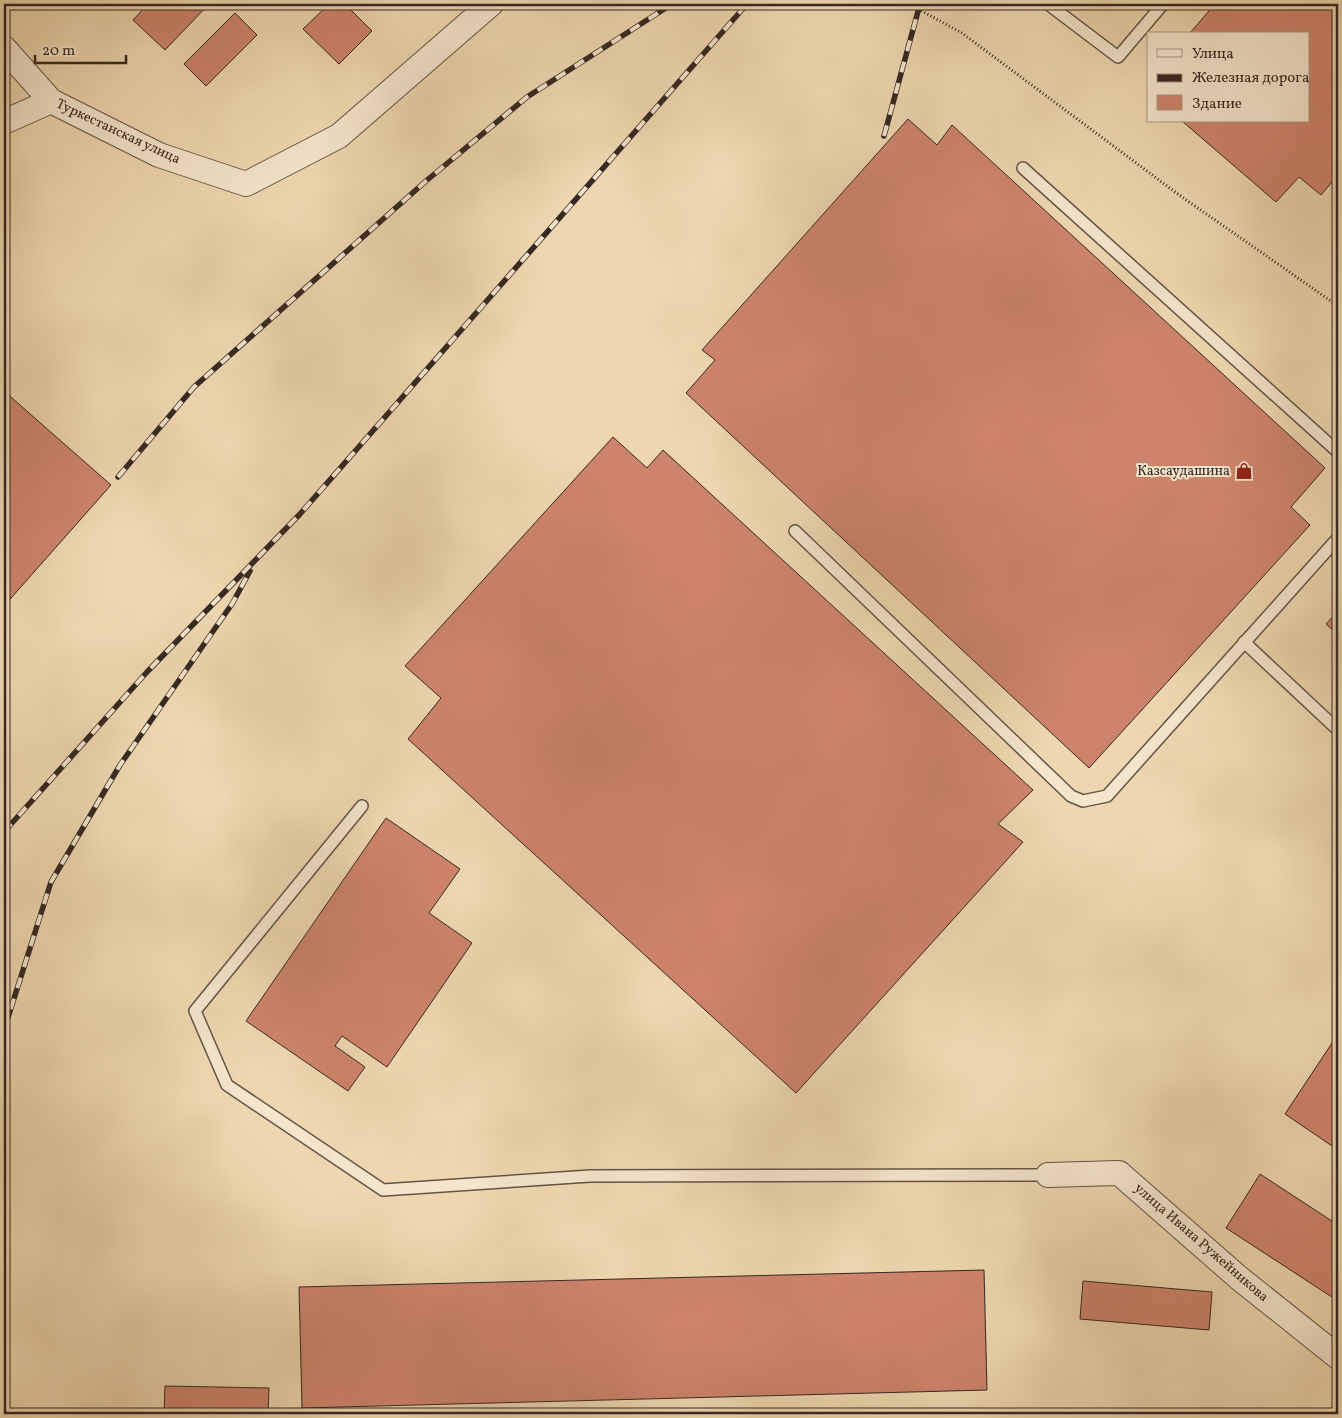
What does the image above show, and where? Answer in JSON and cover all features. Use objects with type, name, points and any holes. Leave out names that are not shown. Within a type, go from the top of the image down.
[{"type":"street","name":"Туркестанская улица","points":[[4,48],[51,101],[159,154],[246,184],[338,136],[491,4]]},
{"type":"street","points":[[4,122],[51,101]]},
{"type":"street","name":"улица Ивана Ружейникова","points":[[1048,1176],[1119,1173],[1239,1278],[1338,1357]]},
{"type":"lane","points":[[1048,4],[1118,57],[1163,4]]},
{"type":"lane","points":[[1023,168],[1338,452]]},
{"type":"lane","points":[[795,531],[1071,796],[1083,801],[1107,796],[1338,538]]},
{"type":"lane","points":[[1244,642],[1338,730]]},
{"type":"lane","points":[[362,806],[195,1011],[227,1085],[383,1190],[590,1176],[1048,1176]]},
{"type":"path","points":[[909,4],[962,33],[1175,192],[1338,306]]},
{"type":"building","points":[[148,4],[209,4],[165,50],[133,20]]},
{"type":"building","points":[[329,4],[345,4],[372,31],[339,64],[303,29]]},
{"type":"building","points":[[1215,4],[1338,4],[1338,175],[1321,195],[1299,177],[1276,202],[1183,122],[1310,122],[1310,32],[1191,32]]},
{"type":"building","points":[[235,13],[257,35],[206,86],[184,64]]},
{"type":"building","points":[[908,119],[937,145],[952,125],[1325,468],[1291,507],[1310,525],[1089,768],[686,393],[715,360],[702,350]]},
{"type":"building","points":[[4,391],[111,485],[4,606]]},
{"type":"building","points":[[613,437],[647,468],[663,450],[1033,790],[998,824],[1023,842],[796,1093],[408,739],[441,698],[405,666]]},
{"type":"building","points":[[1338,611],[1338,635],[1326,624]]},
{"type":"building","points":[[386,818],[460,869],[429,913],[472,943],[387,1067],[342,1036],[335,1046],[365,1067],[348,1091],[246,1021]]},
{"type":"building","points":[[1338,1034],[1338,1150],[1285,1114]]},
{"type":"building","points":[[1260,1174],[1338,1225],[1338,1301],[1226,1228]]},
{"type":"building","points":[[984,1270],[987,1390],[302,1408],[299,1287]]},
{"type":"building","points":[[1083,1281],[1212,1292],[1209,1330],[1080,1319]]},
{"type":"building","points":[[165,1386],[269,1388],[268,1414],[164,1414]]},
{"type":"railway","points":[[118,477],[194,387],[426,181],[527,97],[672,4]]},
{"type":"railway","points":[[4,832],[147,672],[300,514],[747,4]]},
{"type":"railway","points":[[884,136],[920,4]]},
{"type":"railway","points":[[4,1030],[51,882],[120,765],[232,604],[250,571]]},
{"type":"place","name":"Казсаудашина","points":[[1244,471]]}]
